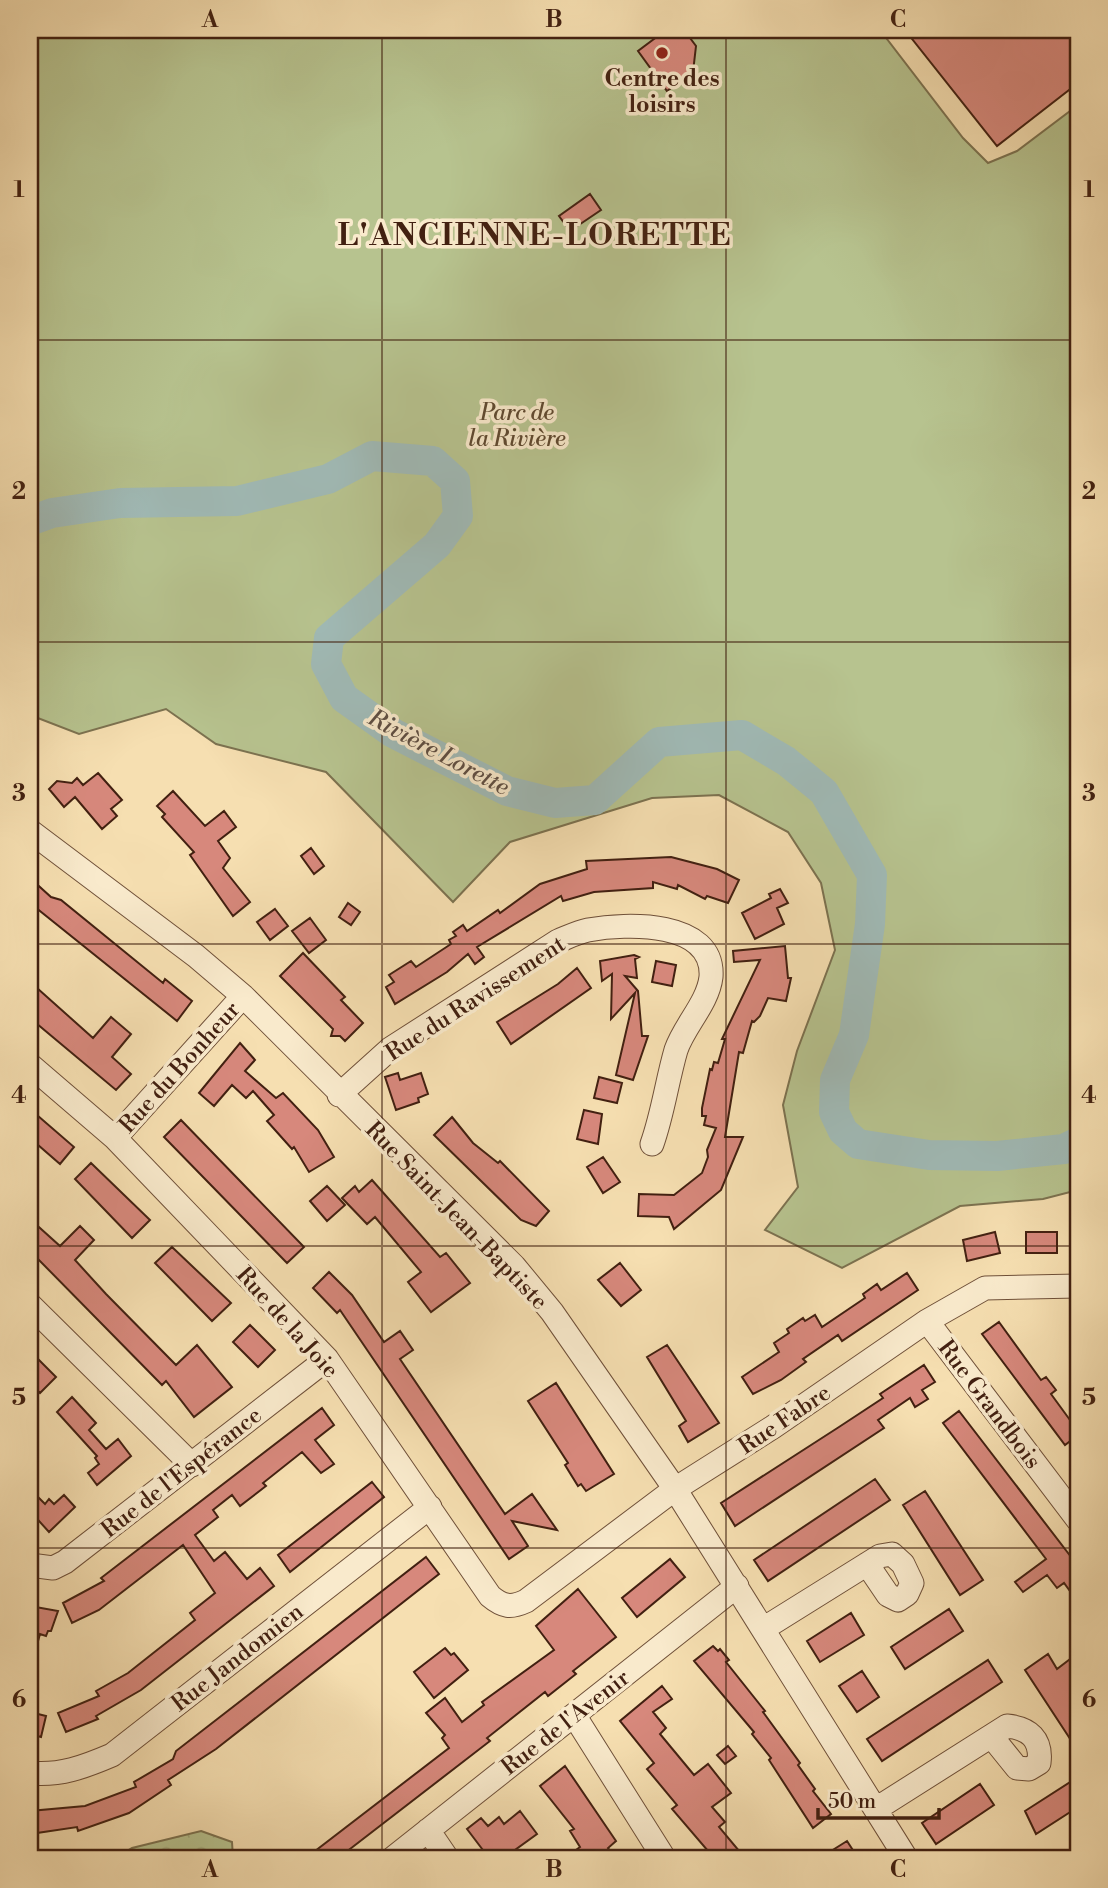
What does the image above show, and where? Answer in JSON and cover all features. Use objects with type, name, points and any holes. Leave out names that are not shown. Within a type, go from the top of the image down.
[{"type":"street","name":"Rue Saint-Jean-Baptiste","points":[[30,831],[196,956],[243,996],[339,1095],[514,1266],[552,1312],[675,1489],[906,1858]]},
{"type":"street","name":"Rue du Ravissement","points":[[339,1095],[390,1049],[558,941],[586,930],[642,926],[694,939],[705,950],[710,963],[708,987],[677,1048],[665,1104],[652,1144]]},
{"type":"street","name":"Rue du Bonheur","points":[[115,1138],[243,996]]},
{"type":"street","name":"Rue de la Joie","points":[[30,1065],[115,1138],[327,1359],[490,1596],[499,1604],[510,1606]]},
{"type":"street","name":"Rue Fabre","points":[[510,1606],[526,1601],[675,1489],[773,1427],[927,1321],[985,1288],[1078,1286]]},
{"type":"street","points":[[30,1305],[192,1465]]},
{"type":"street","name":"Rue Grandbois","points":[[927,1321],[1078,1520]]},
{"type":"street","name":"Rue de l'Espérance","points":[[30,1565],[52,1569],[65,1562],[327,1359]]},
{"type":"street","name":"Rue Jandomien","points":[[30,1773],[50,1775],[81,1769],[112,1755],[430,1507]]},
{"type":"street","points":[[763,1629],[867,1564]]},
{"type":"street","name":"Rue de l'Avenir","points":[[393,1858],[737,1586]]},
{"type":"street","points":[[573,1715],[664,1858]]},
{"type":"street","points":[[876,1809],[992,1737]]},
{"type":"street","points":[[428,1830],[447,1858]]},
{"type":"green space","name":"Parc de la Rivière","points":[[30,30],[880,30],[963,138],[988,163],[1017,151],[1078,105],[1078,1190],[1043,1199],[960,1206],[842,1268],[765,1230],[798,1187],[783,1105],[797,1051],[835,950],[821,883],[788,832],[719,795],[652,798],[510,842],[453,902],[326,772],[216,744],[166,709],[79,734],[30,715]]},
{"type":"green space","points":[[201,1831],[232,1842],[233,1858],[116,1858],[132,1848]]},
{"type":"building","points":[[666,30],[684,30],[696,46],[693,72],[667,91],[638,51]]},
{"type":"building","points":[[905,30],[1078,30],[1078,83],[997,146]]},
{"type":"building","points":[[590,194],[601,210],[570,231],[559,216]]},
{"type":"building","points":[[98,773],[122,800],[111,809],[117,816],[102,829],[75,797],[64,807],[49,789],[57,781],[72,783],[77,778],[83,785]]},
{"type":"building","points":[[173,791],[205,826],[224,811],[236,827],[218,841],[230,858],[223,868],[250,902],[233,916],[190,855],[194,852],[162,817],[165,814],[157,806]]},
{"type":"building","points":[[311,848],[324,866],[314,874],[301,856]]},
{"type":"building","points":[[671,857],[717,869],[739,880],[728,903],[707,896],[705,899],[678,885],[677,889],[653,882],[653,888],[594,892],[563,901],[561,896],[477,947],[484,957],[475,964],[468,954],[447,972],[395,1004],[386,987],[394,982],[389,975],[411,961],[416,967],[451,944],[449,940],[456,936],[453,932],[463,925],[467,931],[498,910],[500,913],[540,884],[587,869],[586,861]]},
{"type":"building","points":[[30,878],[163,983],[165,979],[192,1001],[177,1021],[30,903]]},
{"type":"building","points":[[780,889],[788,903],[777,908],[784,924],[755,939],[742,913],[771,898],[769,894]]},
{"type":"building","points":[[348,903],[360,912],[351,925],[339,917]]},
{"type":"building","points":[[275,909],[288,926],[270,940],[257,922]]},
{"type":"building","points":[[310,918],[326,940],[309,953],[292,931]]},
{"type":"building","points":[[785,946],[788,978],[791,978],[786,1001],[768,998],[760,1016],[752,1021],[743,1053],[739,1052],[725,1137],[743,1137],[721,1190],[674,1229],[669,1217],[638,1216],[639,1194],[674,1195],[702,1173],[708,1157],[707,1150],[716,1128],[704,1125],[706,1116],[702,1116],[710,1069],[712,1070],[714,1062],[718,1063],[725,1039],[722,1039],[760,960],[734,962],[733,951]]},
{"type":"building","points":[[303,953],[345,997],[341,1000],[363,1023],[345,1041],[340,1036],[331,1036],[333,1029],[280,976]]},
{"type":"building","points":[[634,955],[639,957],[635,959],[637,978],[625,976],[638,991],[642,1036],[648,1036],[633,1080],[616,1075],[635,993],[611,1019],[612,974],[602,981],[600,961]]},
{"type":"building","points":[[656,961],[676,965],[672,986],[652,982]]},
{"type":"building","points":[[577,968],[591,988],[511,1044],[497,1022],[558,984]]},
{"type":"building","points":[[37,988],[93,1038],[111,1017],[131,1034],[112,1057],[131,1074],[116,1090],[30,1018],[30,997]]},
{"type":"building","points":[[240,1043],[255,1060],[245,1071],[276,1098],[283,1093],[318,1130],[334,1157],[309,1172],[294,1147],[292,1149],[267,1121],[274,1115],[253,1091],[246,1098],[232,1085],[214,1106],[199,1093]]},
{"type":"building","points":[[398,1073],[400,1080],[421,1073],[428,1094],[418,1098],[419,1102],[396,1110],[385,1077]]},
{"type":"building","points":[[599,1077],[622,1083],[617,1103],[594,1098]]},
{"type":"building","points":[[30,1109],[74,1147],[60,1164],[30,1138]]},
{"type":"building","points":[[584,1110],[602,1114],[598,1144],[577,1139]]},
{"type":"building","points":[[452,1117],[473,1143],[498,1163],[500,1161],[549,1211],[536,1226],[521,1220],[434,1135]]},
{"type":"building","points":[[181,1120],[304,1247],[287,1263],[164,1137]]},
{"type":"building","points":[[603,1157],[620,1182],[603,1193],[587,1167]]},
{"type":"building","points":[[91,1163],[150,1220],[132,1238],[75,1179]]},
{"type":"building","points":[[372,1180],[440,1257],[446,1253],[470,1283],[431,1312],[408,1282],[421,1272],[375,1217],[367,1224],[342,1198],[355,1186],[359,1192]]},
{"type":"building","points":[[327,1186],[345,1205],[327,1221],[310,1201]]},
{"type":"building","points":[[30,1219],[60,1246],[80,1226],[94,1240],[75,1260],[106,1294],[176,1365],[197,1345],[232,1387],[194,1417],[166,1381],[162,1385],[36,1257],[30,1264]]},
{"type":"building","points":[[995,1232],[1000,1253],[967,1261],[963,1240]]},
{"type":"building","points":[[1026,1232],[1057,1232],[1057,1253],[1026,1253]]},
{"type":"building","points":[[172,1247],[231,1303],[212,1321],[155,1263]]},
{"type":"building","points":[[620,1263],[641,1290],[621,1306],[598,1280]]},
{"type":"building","points":[[329,1272],[352,1295],[384,1342],[400,1331],[413,1350],[400,1359],[505,1514],[532,1494],[557,1530],[512,1521],[528,1546],[509,1559],[340,1310],[337,1313],[313,1288]]},
{"type":"building","points":[[907,1273],[918,1290],[842,1341],[838,1335],[803,1359],[806,1362],[781,1380],[753,1394],[742,1377],[779,1352],[774,1343],[789,1333],[787,1329],[803,1318],[805,1321],[815,1315],[822,1327],[865,1298],[863,1294],[877,1284],[881,1290]]},
{"type":"building","points":[[999,1322],[1041,1380],[1046,1377],[1056,1390],[1051,1394],[1078,1431],[1078,1435],[1065,1445],[982,1334]]},
{"type":"building","points":[[250,1325],[275,1350],[258,1367],[233,1342]]},
{"type":"building","points":[[667,1345],[719,1423],[688,1442],[679,1426],[686,1421],[647,1357]]},
{"type":"building","points":[[30,1351],[56,1377],[40,1393],[30,1383]]},
{"type":"building","points":[[924,1365],[935,1382],[922,1390],[928,1399],[915,1407],[910,1398],[878,1420],[884,1428],[735,1526],[721,1503],[883,1398],[880,1394]]},
{"type":"building","points":[[556,1383],[614,1474],[586,1491],[581,1484],[578,1486],[565,1465],[568,1463],[528,1401]]},
{"type":"building","points":[[72,1397],[96,1423],[89,1430],[106,1449],[118,1439],[131,1456],[97,1485],[88,1473],[99,1464],[95,1458],[97,1456],[57,1412]]},
{"type":"building","points":[[322,1408],[334,1425],[315,1440],[334,1464],[321,1473],[302,1452],[263,1483],[266,1486],[240,1506],[232,1495],[213,1510],[218,1517],[195,1535],[214,1561],[225,1552],[247,1579],[260,1568],[274,1586],[141,1690],[96,1716],[98,1719],[66,1732],[58,1713],[99,1696],[96,1691],[128,1673],[195,1620],[190,1613],[215,1593],[183,1545],[99,1610],[72,1623],[63,1603],[104,1581],[101,1578]]},
{"type":"building","points":[[959,1411],[1078,1566],[1078,1602],[1064,1583],[1057,1588],[1047,1575],[1023,1592],[1015,1582],[1046,1559],[943,1423]]},
{"type":"building","points":[[875,1479],[890,1500],[768,1581],[754,1560]]},
{"type":"building","points":[[372,1482],[384,1497],[290,1572],[278,1555]]},
{"type":"building","points":[[925,1491],[983,1580],[960,1595],[903,1505]]},
{"type":"building","points":[[36,1495],[45,1504],[49,1499],[54,1504],[64,1495],[75,1507],[49,1532],[30,1511],[30,1502]]},
{"type":"building","points":[[426,1557],[439,1574],[216,1749],[168,1780],[171,1785],[129,1813],[78,1831],[77,1827],[30,1834],[30,1811],[85,1806],[136,1787],[134,1782],[173,1759],[176,1751]]},
{"type":"building","points":[[670,1559],[685,1577],[637,1617],[622,1598]]},
{"type":"building","points":[[578,1589],[616,1637],[573,1671],[576,1674],[548,1696],[545,1692],[487,1738],[490,1741],[338,1858],[306,1858],[449,1748],[442,1738],[445,1735],[426,1713],[445,1698],[462,1722],[484,1705],[482,1702],[554,1650],[536,1626]]},
{"type":"building","points":[[30,1606],[58,1611],[51,1631],[48,1631],[46,1636],[40,1634],[33,1659],[30,1658]]},
{"type":"building","points":[[949,1609],[963,1631],[905,1669],[891,1647]]},
{"type":"building","points":[[851,1613],[864,1635],[820,1662],[807,1641]]},
{"type":"building","points":[[713,1646],[718,1651],[720,1649],[729,1660],[726,1662],[765,1711],[763,1712],[800,1763],[798,1765],[815,1789],[813,1791],[831,1814],[813,1828],[769,1760],[771,1758],[752,1734],[754,1732],[694,1661]]},
{"type":"building","points":[[445,1648],[451,1655],[454,1653],[468,1670],[434,1698],[414,1672]]},
{"type":"building","points":[[1078,1653],[1078,1751],[1025,1670],[1048,1654],[1057,1669]]},
{"type":"building","points":[[988,1660],[1002,1682],[882,1761],[867,1739]]},
{"type":"building","points":[[862,1671],[879,1697],[857,1712],[839,1686]]},
{"type":"building","points":[[662,1686],[672,1699],[653,1712],[666,1728],[660,1734],[694,1775],[708,1764],[731,1793],[712,1807],[725,1822],[719,1827],[745,1858],[714,1858],[672,1809],[677,1805],[647,1769],[654,1763],[620,1721]]},
{"type":"building","points":[[30,1712],[46,1716],[41,1737],[30,1734]]},
{"type":"building","points":[[728,1746],[736,1756],[725,1764],[717,1755]]},
{"type":"building","points":[[565,1766],[616,1841],[608,1848],[616,1858],[565,1858],[580,1847],[570,1831],[574,1829],[540,1786]]},
{"type":"building","points":[[1078,1777],[1078,1807],[1036,1834],[1025,1811]]},
{"type":"building","points":[[980,1784],[994,1805],[936,1844],[922,1823]]},
{"type":"building","points":[[520,1811],[537,1834],[504,1858],[489,1858],[467,1829],[481,1818],[488,1826],[499,1817],[504,1824]]},
{"type":"building","points":[[847,1841],[858,1858],[820,1858]]},
{"type":"waterway","name":"Rivière Lorette","points":[[30,521],[52,513],[120,503],[237,501],[328,479],[372,456],[433,461],[455,481],[458,516],[437,545],[329,638],[326,664],[344,698],[393,733],[507,791],[555,803],[595,800],[659,742],[742,735],[786,761],[824,792],[872,875],[870,924],[854,1035],[835,1080],[834,1112],[843,1131],[858,1144],[929,1155],[997,1156],[1064,1149],[1078,1142]]},
{"type":"place","name":"Centre des loisirs","points":[[662,53]]},
{"type":"district","name":"L'ANCIENNE-LORETTE","points":[[535,235]]}]
